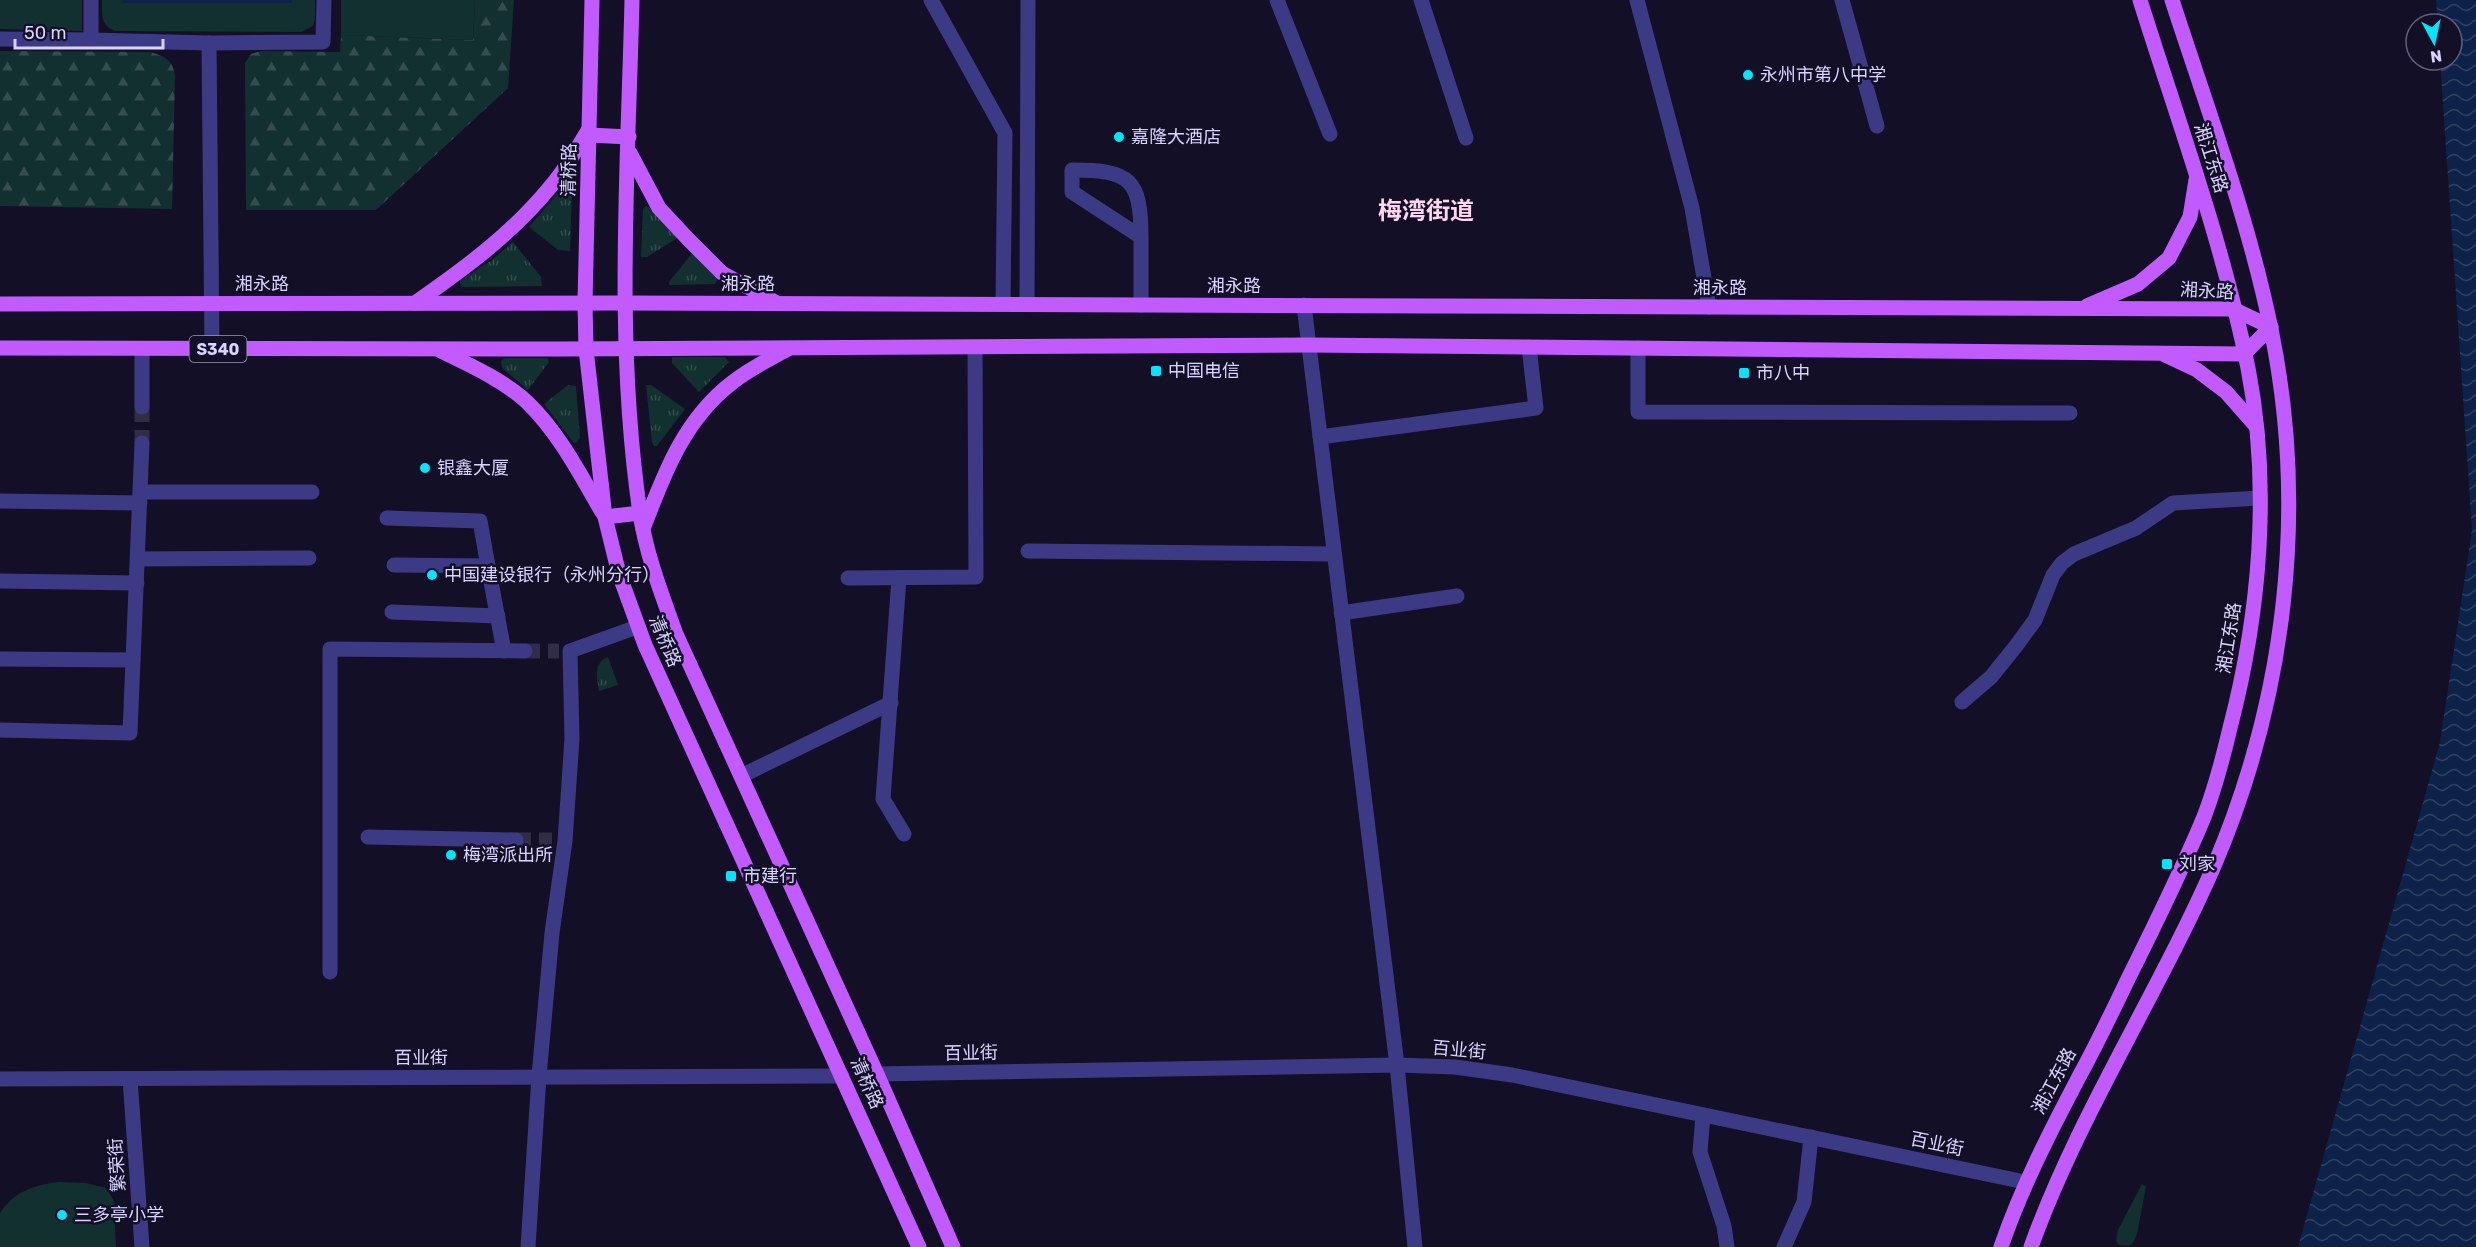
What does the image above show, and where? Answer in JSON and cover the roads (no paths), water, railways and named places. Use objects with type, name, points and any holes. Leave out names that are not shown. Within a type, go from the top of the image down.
[{"type":"main road","name":"清桥路","points":[[592,0],[586,349],[605,517],[619,574],[637,627],[919,1247]]},
{"type":"main road","name":"清桥路","points":[[632,0],[624,303],[625,349],[643,529],[657,582],[676,634],[878,1074],[953,1247]]},
{"type":"main road","name":"湘江东路","points":[[2001,1247],[2025,1182],[2163,908],[2211,796],[2232,721],[2253,623],[2259,561],[2260,498],[2256,426],[2244,354],[2218,244],[2140,0]]},
{"type":"main road","name":"湘江东路","points":[[2031,1247],[2072,1153],[2163,975],[2215,863],[2237,808],[2268,704],[2281,635],[2289,498],[2281,389],[2271,327],[2245,225],[2172,0]]},
{"type":"main road","points":[[415,303],[470,265],[516,226],[553,185],[589,132],[629,144],[659,208],[722,273],[777,303]]},
{"type":"main road","points":[[2081,308],[2138,284],[2169,258],[2190,218],[2196,177]]},
{"type":"main road","name":"湘永路","points":[[0,304],[777,303],[2233,309],[2271,327]]},
{"type":"main road","points":[[625,349],[1308,345],[2244,354],[2271,327]]},
{"type":"main road","name":"S340","points":[[0,348],[625,349]]},
{"type":"main road","points":[[437,349],[484,372],[526,402],[564,446],[605,517],[640,513]]},
{"type":"main road","points":[[643,529],[667,466],[694,420],[733,382],[788,349]]},
{"type":"main road","points":[[2160,353],[2198,369],[2226,392],[2256,426]]},
{"type":"street","points":[[91,0],[91,40]]},
{"type":"street","points":[[0,39],[209,43],[323,42],[324,0]]},
{"type":"street","points":[[931,0],[1005,133],[1003,304]]},
{"type":"street","points":[[1027,304],[1028,0]]},
{"type":"street","points":[[1277,0],[1330,134]]},
{"type":"street","points":[[1420,0],[1467,138]]},
{"type":"street","points":[[1637,0],[1692,208],[1709,307]]},
{"type":"street","points":[[1842,0],[1877,126]]},
{"type":"street","points":[[209,43],[212,349]]},
{"type":"street","points":[[1141,237],[1072,192],[1072,170],[1100,170],[1116,173],[1130,183],[1137,193],[1141,212],[1141,237],[1141,305]]},
{"type":"street","points":[[1304,305],[1397,1065],[1414,1247]]},
{"type":"street","points":[[1320,437],[1536,408],[1529,347]]},
{"type":"street","points":[[848,578],[976,577],[975,348]]},
{"type":"street","points":[[1638,348],[1638,412],[2070,413]]},
{"type":"street","points":[[142,349],[142,407]]},
{"type":"street","points":[[0,730],[130,733],[142,443]]},
{"type":"street","points":[[0,501],[312,492]]},
{"type":"street","points":[[1962,702],[1991,676],[2016,646],[2035,620],[2053,575],[2062,563],[2074,554],[2136,528],[2174,503],[2260,498]]},
{"type":"street","points":[[387,518],[480,521],[504,651]]},
{"type":"street","points":[[1028,551],[1334,554]]},
{"type":"street","points":[[138,559],[309,558]]},
{"type":"street","points":[[394,565],[488,566]]},
{"type":"street","points":[[899,578],[883,799],[904,834]]},
{"type":"street","points":[[0,581],[136,583]]},
{"type":"street","points":[[1341,613],[1457,596]]},
{"type":"street","points":[[392,612],[498,616]]},
{"type":"street","points":[[528,1247],[538,1076],[559,841],[572,739],[565,651],[637,627]]},
{"type":"street","points":[[330,972],[330,649],[525,651]]},
{"type":"street","points":[[0,659],[133,660]]},
{"type":"street","points":[[741,776],[891,703]]},
{"type":"street","points":[[368,837],[516,840]]},
{"type":"street","name":"百业街","points":[[878,1074],[1397,1065],[1455,1067],[1512,1075],[2025,1182]]},
{"type":"street","name":"百业街","points":[[0,1079],[842,1076]]},
{"type":"street","name":"繁荣街","points":[[130,1079],[142,1247]]},
{"type":"street","points":[[1703,1115],[1700,1152],[1724,1226],[1727,1247]]},
{"type":"street","points":[[1784,1247],[1804,1202],[1811,1137]]},
{"type":"water","points":[[123,0],[292,0],[292,3],[123,3]]},
{"type":"water","points":[[2436,0],[2476,0],[2476,1247],[2298,1247],[2440,742],[2472,530],[2441,72],[2464,72],[2464,12],[2437,12]]},
{"type":"tunnel","points":[[142,407],[142,443]]},
{"type":"tunnel","points":[[525,651],[559,651]]},
{"type":"tunnel","points":[[516,840],[552,840]]},
{"type":"place","name":"永州市第八中学","points":[[1748,75]]},
{"type":"place","name":"嘉隆大酒店","points":[[1119,137]]},
{"type":"place","name":"中国电信","points":[[1156,371]]},
{"type":"place","name":"市八中","points":[[1744,373]]},
{"type":"place","name":"银鑫大厦","points":[[425,468]]},
{"type":"place","name":"中国建设银行（永州分行）","points":[[432,575]]},
{"type":"place","name":"梅湾派出所","points":[[451,855]]},
{"type":"place","name":"刘家","points":[[2167,864]]},
{"type":"place","name":"市建行","points":[[731,876]]},
{"type":"place","name":"三多亭小学","points":[[62,1215]]},
{"type":"district","name":"梅湾街道","points":[[1426,211]]}]
